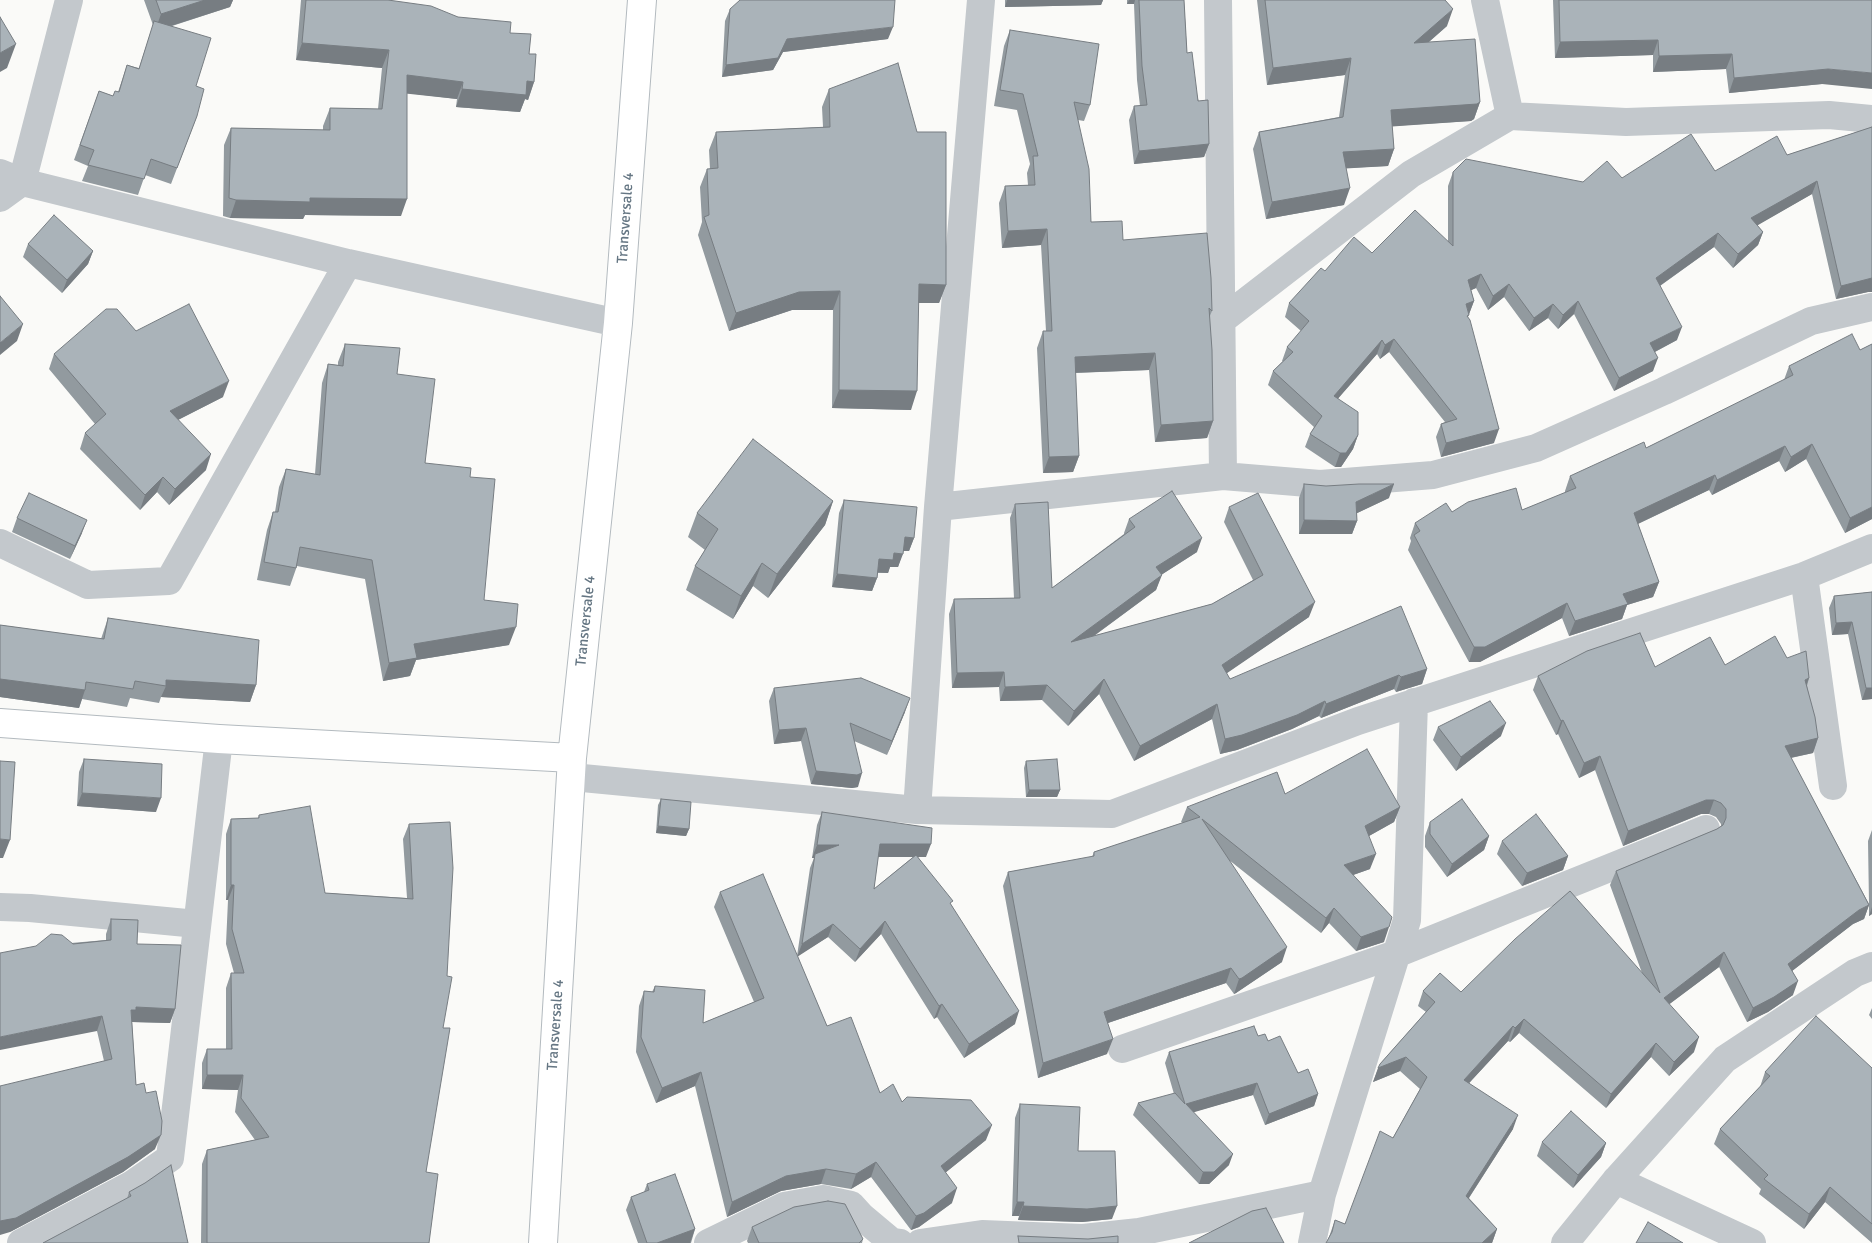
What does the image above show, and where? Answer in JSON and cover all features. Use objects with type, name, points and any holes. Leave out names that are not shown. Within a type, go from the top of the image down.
[{"type":"main road","name":"Transversale 4","points":[[545,1241],[572,768],[618,323],[642,0]]},
{"type":"main road","points":[[0,723],[572,768]]},
{"type":"street","points":[[0,198],[11,177],[69,0]]},
{"type":"street","points":[[917,810],[938,507],[981,0]]},
{"type":"street","points":[[1218,0],[1223,476]]},
{"type":"street","points":[[1485,0],[1510,116]]},
{"type":"street","points":[[1222,320],[1411,174],[1510,116],[1626,122],[1829,115],[1872,119]]},
{"type":"street","points":[[11,177],[348,263],[618,323]]},
{"type":"street","points":[[0,543],[88,585],[169,582],[348,263]]},
{"type":"street","points":[[938,507],[1223,476],[1320,484],[1432,475],[1536,448],[1664,391],[1811,321],[1872,307]]},
{"type":"street","points":[[572,768],[917,810],[1112,814],[1358,721],[1804,576],[1872,548]]},
{"type":"street","points":[[1804,576],[1833,786]]},
{"type":"street","points":[[1312,1243],[1322,1194],[1407,920],[1414,702]]},
{"type":"street","points":[[21,1243],[131,1185],[170,1158],[219,739]]},
{"type":"street","points":[[1122,1049],[1396,954],[1706,829]]},
{"type":"street","points":[[0,907],[30,908],[197,924]]},
{"type":"street","points":[[1565,1243],[1616,1180],[1725,1059],[1855,973],[1872,966]]},
{"type":"street","points":[[1616,1180],[1752,1243]]},
{"type":"street","points":[[920,1243],[982,1234],[1083,1238],[1139,1232],[1322,1194]]},
{"type":"street","points":[[708,1243],[784,1206],[823,1199],[851,1205],[892,1242],[900,1243]]},
{"type":"building","points":[[156,0],[205,0],[161,14]]},
{"type":"building","points":[[306,0],[388,0],[431,6],[458,17],[511,22],[510,33],[531,34],[529,54],[536,54],[534,82],[527,81],[526,95],[462,89],[463,82],[407,75],[407,199],[310,198],[310,202],[236,200],[229,198],[231,128],[330,130],[330,108],[382,109],[389,50],[302,43]]},
{"type":"building","points":[[740,0],[895,0],[893,27],[787,39],[778,58],[726,65],[730,9]]},
{"type":"building","points":[[1139,0],[1184,0],[1187,53],[1192,52],[1198,101],[1208,100],[1209,144],[1139,151],[1134,106],[1147,105],[1142,66]]},
{"type":"building","points":[[1265,0],[1445,0],[1453,9],[1414,43],[1475,39],[1480,102],[1477,104],[1391,110],[1394,149],[1343,152],[1350,188],[1272,202],[1259,132],[1343,117],[1351,58],[1273,68]]},
{"type":"building","points":[[1559,0],[1872,0],[1872,73],[1828,69],[1734,78],[1732,54],[1659,56],[1658,40],[1560,42]]},
{"type":"building","points":[[0,17],[16,44],[0,53]]},
{"type":"building","points":[[154,21],[211,38],[196,86],[204,89],[197,116],[177,168],[151,159],[144,179],[88,165],[94,150],[80,145],[99,91],[113,96],[115,91],[119,92],[127,65],[139,69]]},
{"type":"building","points":[[1010,30],[1099,44],[1090,105],[1074,102],[1089,169],[1091,222],[1122,221],[1123,240],[1207,233],[1211,278],[1212,311],[1209,308],[1212,350],[1213,421],[1161,425],[1155,353],[1075,357],[1079,456],[1049,457],[1043,331],[1052,331],[1047,229],[1008,231],[1005,186],[1035,185],[1033,156],[1038,156],[1023,94],[1000,90]]},
{"type":"building","points":[[898,63],[917,132],[946,132],[946,285],[919,284],[917,391],[839,390],[840,291],[799,292],[736,313],[704,217],[709,215],[707,169],[718,168],[716,132],[830,127],[829,89]]},
{"type":"building","points":[[1872,127],[1872,278],[1841,286],[1817,181],[1751,218],[1763,232],[1738,254],[1718,233],[1656,278],[1682,327],[1650,343],[1658,358],[1619,378],[1578,301],[1563,315],[1553,304],[1534,318],[1509,284],[1493,296],[1481,274],[1468,280],[1474,301],[1466,304],[1469,315],[1467,316],[1470,320],[1499,429],[1446,443],[1441,424],[1457,419],[1394,339],[1385,345],[1382,340],[1334,396],[1358,412],[1358,435],[1346,453],[1340,453],[1310,434],[1322,416],[1273,371],[1293,352],[1287,347],[1309,321],[1289,303],[1321,268],[1325,271],[1354,237],[1372,253],[1415,210],[1453,246],[1453,172],[1466,159],[1583,182],[1607,161],[1622,178],[1691,134],[1715,171],[1777,136],[1787,155]]},
{"type":"building","points":[[54,215],[93,251],[67,280],[28,244]]},
{"type":"building","points":[[0,296],[23,324],[0,343]]},
{"type":"building","points":[[189,304],[229,381],[170,411],[211,454],[175,489],[163,477],[145,495],[85,433],[106,414],[54,354],[106,309],[117,309],[136,331]]},
{"type":"building","points":[[1852,334],[1860,350],[1872,344],[1872,507],[1850,518],[1812,444],[1791,457],[1785,446],[1717,480],[1715,475],[1634,513],[1659,582],[1623,594],[1628,604],[1575,621],[1567,603],[1485,647],[1474,647],[1414,535],[1420,531],[1415,523],[1446,503],[1452,512],[1468,502],[1516,488],[1522,510],[1576,488],[1570,476],[1644,442],[1646,448],[1793,375],[1789,366]]},
{"type":"building","points":[[345,344],[400,348],[397,374],[435,379],[425,463],[471,468],[470,477],[495,479],[484,600],[518,604],[516,627],[414,644],[417,658],[389,663],[372,560],[300,547],[296,568],[264,562],[273,512],[278,512],[286,469],[320,475],[328,364],[343,366]]},
{"type":"building","points":[[753,439],[833,501],[777,574],[762,563],[741,596],[695,566],[718,529],[697,513]]},
{"type":"building","points":[[1304,484],[1326,486],[1394,484],[1356,502],[1357,521],[1304,520]]},
{"type":"building","points":[[1172,491],[1202,538],[1156,567],[1162,575],[1071,642],[1212,604],[1263,575],[1229,507],[1258,493],[1315,602],[1222,665],[1230,679],[1401,606],[1427,669],[1401,677],[1399,675],[1326,704],[1325,701],[1297,715],[1242,735],[1225,739],[1217,704],[1140,746],[1104,679],[1074,711],[1047,685],[1005,687],[1004,672],[957,673],[954,599],[1020,598],[1015,504],[1048,502],[1052,588],[1135,527],[1129,519]]},
{"type":"building","points":[[29,493],[87,520],[75,546],[17,518]]},
{"type":"building","points":[[844,500],[917,507],[914,538],[905,537],[903,554],[894,553],[893,560],[879,559],[877,578],[837,574]]},
{"type":"building","points":[[1872,592],[1872,688],[1866,688],[1852,622],[1836,623],[1834,596]]},
{"type":"building","points":[[108,618],[259,640],[256,685],[166,680],[166,686],[135,681],[133,689],[86,682],[85,690],[0,679],[0,625],[104,639]]},
{"type":"building","points":[[1640,633],[1655,667],[1710,637],[1725,665],[1775,636],[1787,658],[1806,651],[1809,678],[1805,680],[1815,717],[1818,738],[1785,746],[1869,905],[1859,910],[1788,964],[1798,981],[1753,1008],[1724,952],[1664,998],[1699,1037],[1674,1062],[1656,1043],[1611,1094],[1524,1019],[1515,1028],[1513,1026],[1464,1080],[1518,1115],[1466,1196],[1497,1229],[1482,1243],[1326,1243],[1332,1232],[1335,1220],[1345,1224],[1380,1131],[1393,1138],[1427,1077],[1406,1057],[1378,1068],[1435,1002],[1423,991],[1440,973],[1461,992],[1515,939],[1570,891],[1660,993],[1616,871],[1717,829],[1723,825],[1726,818],[1726,809],[1721,803],[1714,800],[1706,800],[1628,831],[1600,756],[1584,763],[1563,720],[1561,721],[1538,676],[1587,651]]},
{"type":"building","points":[[861,678],[910,698],[892,741],[850,723],[862,773],[857,775],[816,771],[806,728],[779,730],[774,688]]},
{"type":"building","points":[[1490,701],[1506,723],[1461,757],[1438,727]]},
{"type":"building","points":[[1367,749],[1400,807],[1365,826],[1376,854],[1344,865],[1392,917],[1389,927],[1361,937],[1334,908],[1326,918],[1202,819],[1287,947],[1242,978],[1239,979],[1231,968],[1104,1012],[1113,1039],[1043,1063],[1008,872],[1094,856],[1094,852],[1200,817],[1187,807],[1277,772],[1285,794]]},
{"type":"building","points":[[84,759],[162,764],[161,798],[82,793]]},
{"type":"building","points":[[1057,759],[1060,790],[1029,790],[1026,761]]},
{"type":"building","points":[[0,761],[15,762],[10,840],[0,839]]},
{"type":"building","points":[[661,799],[691,802],[689,829],[658,826]]},
{"type":"building","points":[[1462,799],[1489,836],[1452,864],[1430,834],[1430,822]]},
{"type":"building","points":[[310,806],[325,893],[413,899],[409,824],[450,822],[453,868],[447,976],[452,977],[443,1028],[450,1028],[426,1172],[438,1174],[429,1243],[207,1243],[207,1150],[269,1137],[241,1098],[243,1075],[207,1075],[207,1049],[232,1049],[231,973],[244,973],[232,929],[234,885],[231,885],[231,819],[259,818],[259,815]]},
{"type":"building","points":[[822,812],[932,828],[931,844],[880,844],[874,889],[916,855],[953,901],[950,903],[1019,1011],[969,1044],[942,1004],[939,1006],[885,921],[860,949],[833,924],[802,944],[815,854],[839,845],[817,845]]},
{"type":"building","points":[[1536,814],[1568,856],[1527,873],[1502,841]]},
{"type":"building","points":[[763,874],[827,1026],[851,1017],[880,1093],[893,1084],[902,1102],[907,1097],[971,1100],[992,1125],[941,1166],[957,1188],[924,1213],[916,1216],[876,1162],[856,1174],[826,1169],[786,1176],[732,1202],[701,1072],[662,1088],[641,1037],[644,991],[654,992],[655,986],[705,990],[703,1023],[764,998],[720,892]]},
{"type":"building","points":[[111,919],[138,920],[137,944],[181,945],[175,1009],[136,1007],[136,1010],[131,1010],[136,1085],[144,1083],[146,1093],[156,1091],[162,1121],[161,1135],[128,1157],[16,1218],[0,1221],[0,1086],[112,1059],[102,1016],[0,1037],[0,953],[36,946],[51,934],[62,935],[73,944],[111,940]]},
{"type":"building","points":[[1816,1016],[1872,1068],[1872,1224],[1830,1187],[1809,1214],[1764,1179],[1768,1175],[1720,1129],[1770,1076],[1765,1072]]},
{"type":"building","points":[[1254,1026],[1258,1036],[1265,1034],[1268,1041],[1280,1036],[1298,1073],[1308,1069],[1318,1094],[1269,1114],[1257,1083],[1186,1104],[1233,1154],[1214,1172],[1203,1172],[1138,1103],[1175,1093],[1185,1104],[1169,1052]]},
{"type":"building","points":[[1020,1104],[1080,1107],[1078,1151],[1115,1151],[1117,1206],[1087,1209],[1023,1206],[1024,1202],[1017,1202]]},
{"type":"building","points":[[1571,1111],[1606,1143],[1578,1175],[1542,1142]]},
{"type":"building","points":[[171,1165],[188,1243],[43,1243],[131,1196],[129,1192]]},
{"type":"building","points":[[675,1174],[695,1229],[657,1243],[647,1243],[631,1197],[649,1190],[647,1184]]},
{"type":"building","points":[[828,1201],[845,1204],[863,1239],[859,1243],[759,1243],[752,1227],[794,1207]]},
{"type":"building","points":[[1266,1208],[1284,1243],[1189,1243],[1252,1211]]},
{"type":"building","points":[[1648,1222],[1683,1243],[1636,1243]]},
{"type":"building","points":[[1018,1236],[1088,1239],[1118,1236],[1118,1243],[1019,1243]]}]
